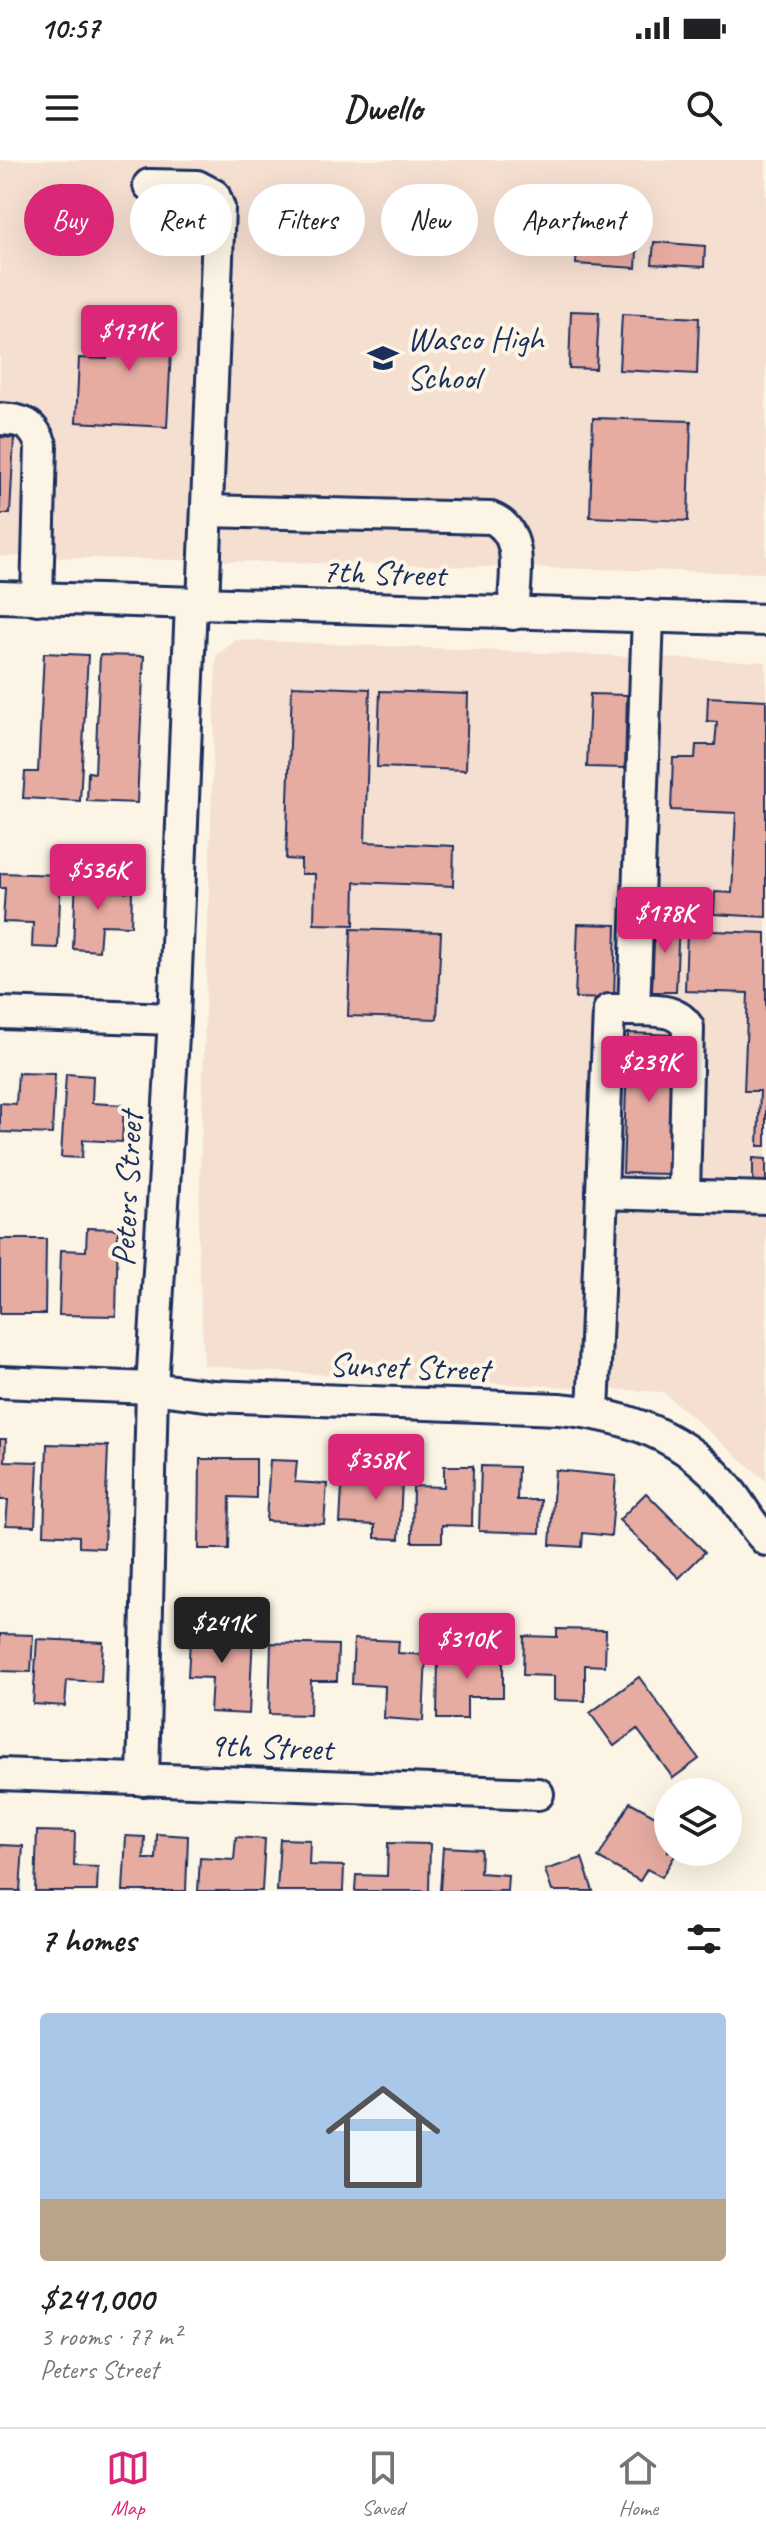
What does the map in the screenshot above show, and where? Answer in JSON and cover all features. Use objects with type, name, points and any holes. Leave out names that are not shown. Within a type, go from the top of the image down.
[{"type":"street","name":"Peters Street","points":[[143,1780],[152,1388],[197,604],[207,511],[217,256]]},
{"type":"street","points":[[0,419],[25,422],[35,429],[41,445],[37,599]]},
{"type":"street","points":[[207,511],[491,518],[508,530],[514,545],[513,614]]},
{"type":"street","name":"7th Street","points":[[0,597],[766,620]]},
{"type":"street","points":[[634,1010],[648,616]]},
{"type":"street","points":[[593,1413],[609,1010],[669,1012],[678,1015],[688,1027],[684,1195]]},
{"type":"street","points":[[0,1013],[174,1019]]},
{"type":"street","points":[[602,1193],[766,1198]]},
{"type":"street","name":"Sunset Street","points":[[0,1382],[152,1388],[213,1396],[593,1413],[650,1429],[685,1447],[728,1489],[766,1540]]},
{"type":"street","name":"9th Street","points":[[0,1774],[538,1794]]},
{"type":"shaded area","name":"Wasco High School","points":[[0,160],[766,160],[766,573],[0,556]]},
{"type":"shaded area","points":[[236,640],[766,662],[766,1481],[663,1392],[260,1371],[204,1365],[198,1243],[216,656]]},
{"type":"building","points":[[654,242],[705,246],[704,267],[652,264]]},
{"type":"building","points":[[576,256],[637,256],[636,268],[576,264]]},
{"type":"building","points":[[109,310],[173,313],[167,427],[76,422],[79,358],[107,359]]},
{"type":"building","points":[[571,311],[599,312],[596,369],[569,368]]},
{"type":"building","points":[[622,314],[699,318],[697,374],[619,370]]},
{"type":"building","points":[[593,418],[691,421],[688,521],[590,517]]},
{"type":"building","points":[[0,437],[14,438],[10,514],[0,514]]},
{"type":"building","points":[[44,653],[88,655],[80,801],[23,798],[25,772],[38,772]]},
{"type":"building","points":[[100,655],[144,656],[137,803],[87,801],[88,772],[95,773]]},
{"type":"building","points":[[292,686],[370,689],[365,842],[454,846],[453,886],[355,882],[354,925],[314,924],[315,874],[301,874],[301,860],[286,859]]},
{"type":"building","points":[[380,691],[468,694],[466,770],[377,767]]},
{"type":"building","points":[[590,694],[627,695],[625,768],[587,767]]},
{"type":"building","points":[[708,697],[766,700],[766,917],[714,914],[715,892],[732,893],[736,813],[671,810],[673,758],[695,758],[696,745],[715,745],[717,722],[707,721]]},
{"type":"building","points":[[0,873],[61,875],[58,948],[32,947],[33,923],[3,922],[5,888],[0,888]]},
{"type":"building","points":[[76,876],[104,878],[103,891],[132,892],[131,926],[101,925],[99,951],[73,949]]},
{"type":"building","points":[[655,917],[679,918],[676,992],[652,992]]},
{"type":"building","points":[[578,924],[616,925],[614,999],[575,998]]},
{"type":"building","points":[[351,929],[441,932],[437,1019],[348,1016]]},
{"type":"building","points":[[687,930],[766,933],[766,1146],[758,1146],[760,1091],[744,1091],[748,993],[685,991]]},
{"type":"building","points":[[628,1033],[675,1035],[671,1174],[623,1173]]},
{"type":"building","points":[[18,1073],[55,1074],[52,1134],[0,1132],[0,1103],[16,1104]]},
{"type":"building","points":[[66,1074],[93,1076],[92,1103],[124,1105],[122,1142],[83,1140],[82,1158],[61,1157]]},
{"type":"building","points":[[753,1158],[766,1159],[766,1183],[753,1182]]},
{"type":"building","points":[[87,1228],[118,1229],[116,1316],[59,1315],[61,1250],[86,1251]]},
{"type":"building","points":[[0,1239],[46,1239],[45,1314],[0,1314]]},
{"type":"building","points":[[0,1439],[6,1439],[5,1461],[38,1462],[35,1526],[6,1525],[8,1500],[0,1500]]},
{"type":"building","points":[[47,1444],[108,1446],[104,1548],[79,1547],[79,1536],[44,1534]]},
{"type":"building","points":[[200,1459],[256,1459],[256,1498],[230,1497],[229,1549],[199,1549]]},
{"type":"building","points":[[270,1460],[297,1461],[295,1482],[327,1484],[324,1524],[266,1521]]},
{"type":"building","points":[[374,1463],[403,1464],[399,1539],[375,1538],[375,1525],[340,1523],[342,1486],[373,1488]]},
{"type":"building","points":[[444,1466],[473,1466],[472,1526],[442,1525],[442,1542],[412,1542],[413,1486],[444,1487]]},
{"type":"building","points":[[481,1466],[518,1467],[517,1500],[541,1500],[540,1533],[479,1531]]},
{"type":"building","points":[[555,1470],[616,1476],[611,1536],[583,1533],[582,1547],[550,1545]]},
{"type":"building","points":[[646,1493],[705,1552],[679,1578],[619,1520]]},
{"type":"building","points":[[191,1620],[222,1621],[221,1634],[253,1635],[249,1714],[210,1712],[212,1678],[188,1677]]},
{"type":"building","points":[[557,1629],[606,1630],[605,1666],[585,1665],[585,1701],[554,1700],[554,1676],[523,1675],[524,1636],[557,1637]]},
{"type":"building","points":[[0,1634],[33,1635],[31,1672],[0,1671]]},
{"type":"building","points":[[37,1639],[103,1642],[101,1682],[67,1680],[65,1706],[33,1704]]},
{"type":"building","points":[[354,1639],[399,1641],[398,1653],[426,1655],[423,1721],[384,1718],[385,1686],[352,1684]]},
{"type":"building","points":[[271,1643],[338,1645],[337,1681],[311,1681],[310,1715],[269,1714]]},
{"type":"building","points":[[438,1652],[503,1653],[503,1697],[467,1697],[467,1719],[437,1719]]},
{"type":"building","points":[[639,1677],[699,1759],[673,1778],[637,1729],[614,1746],[590,1713]]},
{"type":"building","points":[[630,1802],[654,1815],[654,1866],[669,1866],[662,1877],[647,1869],[640,1881],[598,1858]]},
{"type":"building","points":[[37,1831],[75,1832],[74,1866],[98,1867],[97,1891],[35,1891]]},
{"type":"building","points":[[157,1834],[188,1836],[186,1891],[123,1891],[126,1836],[145,1837],[144,1859],[156,1859]]},
{"type":"building","points":[[236,1837],[265,1839],[262,1891],[198,1891],[200,1858],[234,1860]]},
{"type":"building","points":[[280,1839],[310,1840],[309,1865],[344,1866],[343,1891],[277,1891]]},
{"type":"building","points":[[388,1843],[430,1844],[429,1891],[355,1891],[356,1875],[387,1876]]},
{"type":"building","points":[[0,1845],[23,1846],[20,1891],[0,1891]]},
{"type":"building","points":[[443,1847],[481,1849],[480,1873],[508,1875],[507,1891],[440,1891]]},
{"type":"building","points":[[582,1858],[593,1891],[552,1891],[545,1870]]},
{"type":"place","name":"Wasco High School","points":[[383,358]]}]
